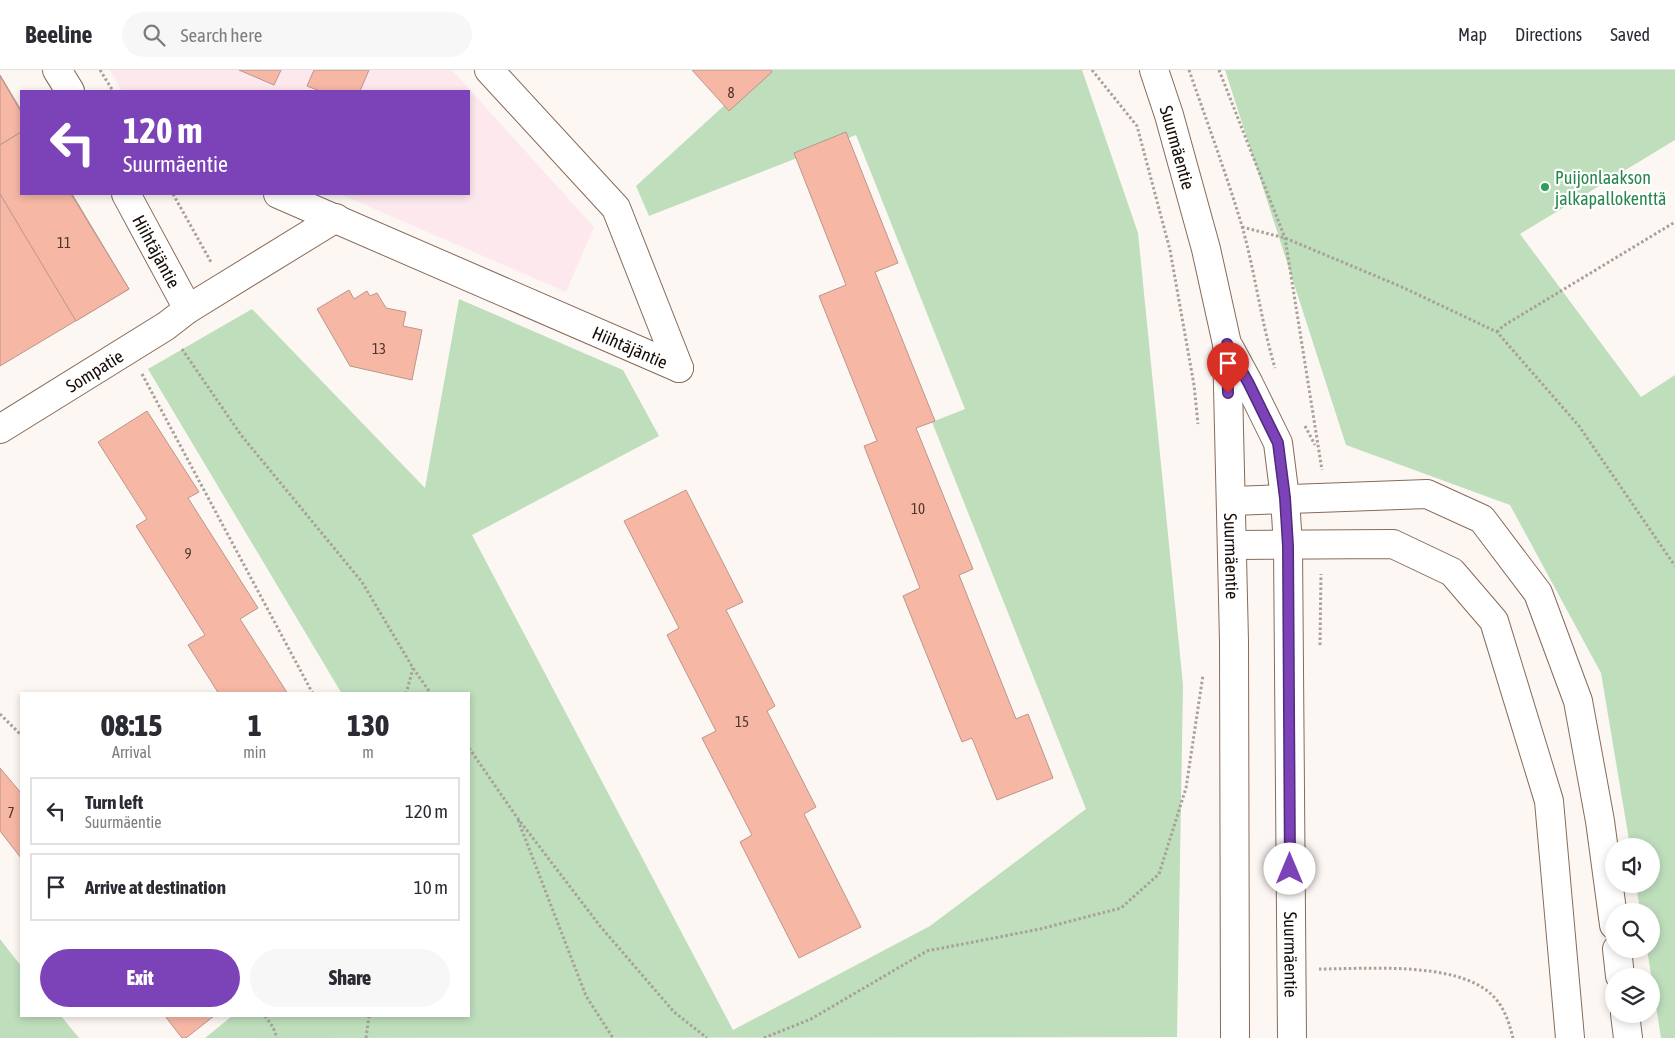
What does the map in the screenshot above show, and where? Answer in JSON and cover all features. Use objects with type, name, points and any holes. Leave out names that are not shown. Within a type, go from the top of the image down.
[{"type":"main road","points":[[57,70],[69,90]]},
{"type":"main road","name":"Hiihtäjäntie","points":[[280,195],[679,368],[616,208],[490,70]]},
{"type":"main road","name":"Suurmäentie","points":[[1154,70],[1169,115],[1206,249],[1227,344],[1232,501],[1234,661],[1235,1031]]},
{"type":"main road","name":"Hiihtäjäntie","points":[[127,195],[188,309]]},
{"type":"main road","name":"Sompatie","points":[[0,429],[166,326],[188,309],[336,218]]},
{"type":"main road","name":"Suurmäentie","points":[[1227,344],[1278,443],[1285,498],[1288,546],[1292,1031]]},
{"type":"main road","points":[[1232,501],[1427,494],[1482,519],[1538,594],[1578,701],[1600,821],[1611,903]]},
{"type":"main road","points":[[1232,545],[1393,544],[1452,572],[1494,621],[1549,801],[1570,1038]]},
{"type":"main road","points":[[1626,1023],[1628,1038]]},
{"type":"path","points":[[100,70],[112,90]]},
{"type":"path","points":[[1092,70],[1138,126],[1170,250],[1194,385],[1198,431]]},
{"type":"path","points":[[1189,70],[1216,144],[1242,227],[1267,340],[1276,371]]},
{"type":"path","points":[[1219,70],[1285,238],[1317,448],[1300,418]]},
{"type":"path","points":[[173,195],[225,287]]},
{"type":"path","points":[[1497,332],[1503,326],[1675,222]]},
{"type":"path","points":[[1242,227],[1285,238],[1402,287],[1497,332],[1579,426],[1675,566]]},
{"type":"path","points":[[166,326],[240,435],[362,582],[413,668],[430,692]]},
{"type":"path","points":[[129,349],[312,692]]},
{"type":"path","points":[[1288,640],[1320,640]]},
{"type":"path","points":[[407,692],[413,668]]},
{"type":"path","points":[[764,1038],[811,1019],[927,951],[1040,930],[1121,908],[1159,874],[1186,788],[1204,671]]},
{"type":"path","points":[[0,714],[20,734]]},
{"type":"path","points":[[470,749],[516,816],[600,926],[674,1012],[708,1038]]},
{"type":"path","points":[[516,816],[586,996],[614,1038]]},
{"type":"path","points":[[1318,969],[1408,969],[1440,972],[1467,980],[1491,994],[1504,1011],[1513,1038]]},
{"type":"path","points":[[266,1017],[273,1027],[277,1038]]},
{"type":"path","points":[[366,1038],[369,1017]]},
{"type":"shaded area","points":[[110,70],[452,70],[594,227],[566,292],[342,195],[470,195],[470,90],[121,90]]},
{"type":"green space","points":[[763,70],[1082,70],[1138,233],[1183,685],[1177,1037],[205,1038],[231,1017],[470,1017],[470,692],[341,692],[148,369],[252,309],[425,488],[459,299],[623,370],[659,436],[472,535],[733,1030],[930,926],[1086,809],[932,422],[965,409],[856,135],[649,216],[636,186]]},
{"type":"green space","points":[[1225,70],[1675,70],[1675,140],[1520,234],[1641,397],[1675,375],[1675,1038],[1661,1038],[1659,1023],[1660,968],[1650,968],[1648,958],[1660,958],[1660,903],[1639,903],[1637,893],[1660,893],[1660,838],[1629,838],[1601,673],[1510,505],[1346,445]]},
{"type":"green space","points":[[0,939],[20,965],[20,1017],[62,1017],[79,1038],[0,1038]]},
{"type":"building","points":[[239,70],[281,70],[274,85]]},
{"type":"building","points":[[314,70],[369,70],[360,90],[317,90],[307,86]]},
{"type":"building","points":[[692,70],[771,70],[772,72],[729,111]]},
{"type":"building","points":[[0,75],[20,108],[20,195],[73,195],[129,289],[0,366]]},
{"type":"building","points":[[0,76],[20,110],[20,133],[0,145]]},
{"type":"building","points":[[846,132],[898,263],[875,272],[935,421],[916,428],[973,569],[959,575],[1016,719],[1028,714],[1053,778],[997,800],[972,738],[962,742],[903,596],[920,588],[864,446],[877,441],[819,296],[846,285],[794,153]]},
{"type":"building","points":[[20,133],[20,195],[72,195],[129,289],[76,321],[0,194],[0,145]]},
{"type":"building","points":[[349,290],[354,299],[367,291],[370,296],[377,293],[386,308],[406,312],[403,326],[422,330],[412,380],[350,366],[317,309]]},
{"type":"building","points":[[147,411],[199,492],[188,498],[258,608],[240,619],[287,692],[218,692],[188,645],[205,635],[136,526],[147,519],[98,442]]},
{"type":"building","points":[[686,490],[743,602],[726,610],[775,706],[767,711],[816,807],[804,814],[861,927],[799,958],[740,842],[752,835],[702,738],[716,731],[667,635],[679,628],[624,521]]},
{"type":"building","points":[[0,768],[20,792],[20,857],[0,831]]},
{"type":"building","points":[[166,1017],[213,1017],[186,1038],[182,1038]]},
{"type":"place","name":"Puijonlaakson jalkapallokenttä","points":[[1545,187]]},
{"type":"route","points":[[1228,393],[1227,344],[1278,443],[1285,498],[1288,546],[1290,869]]}]
